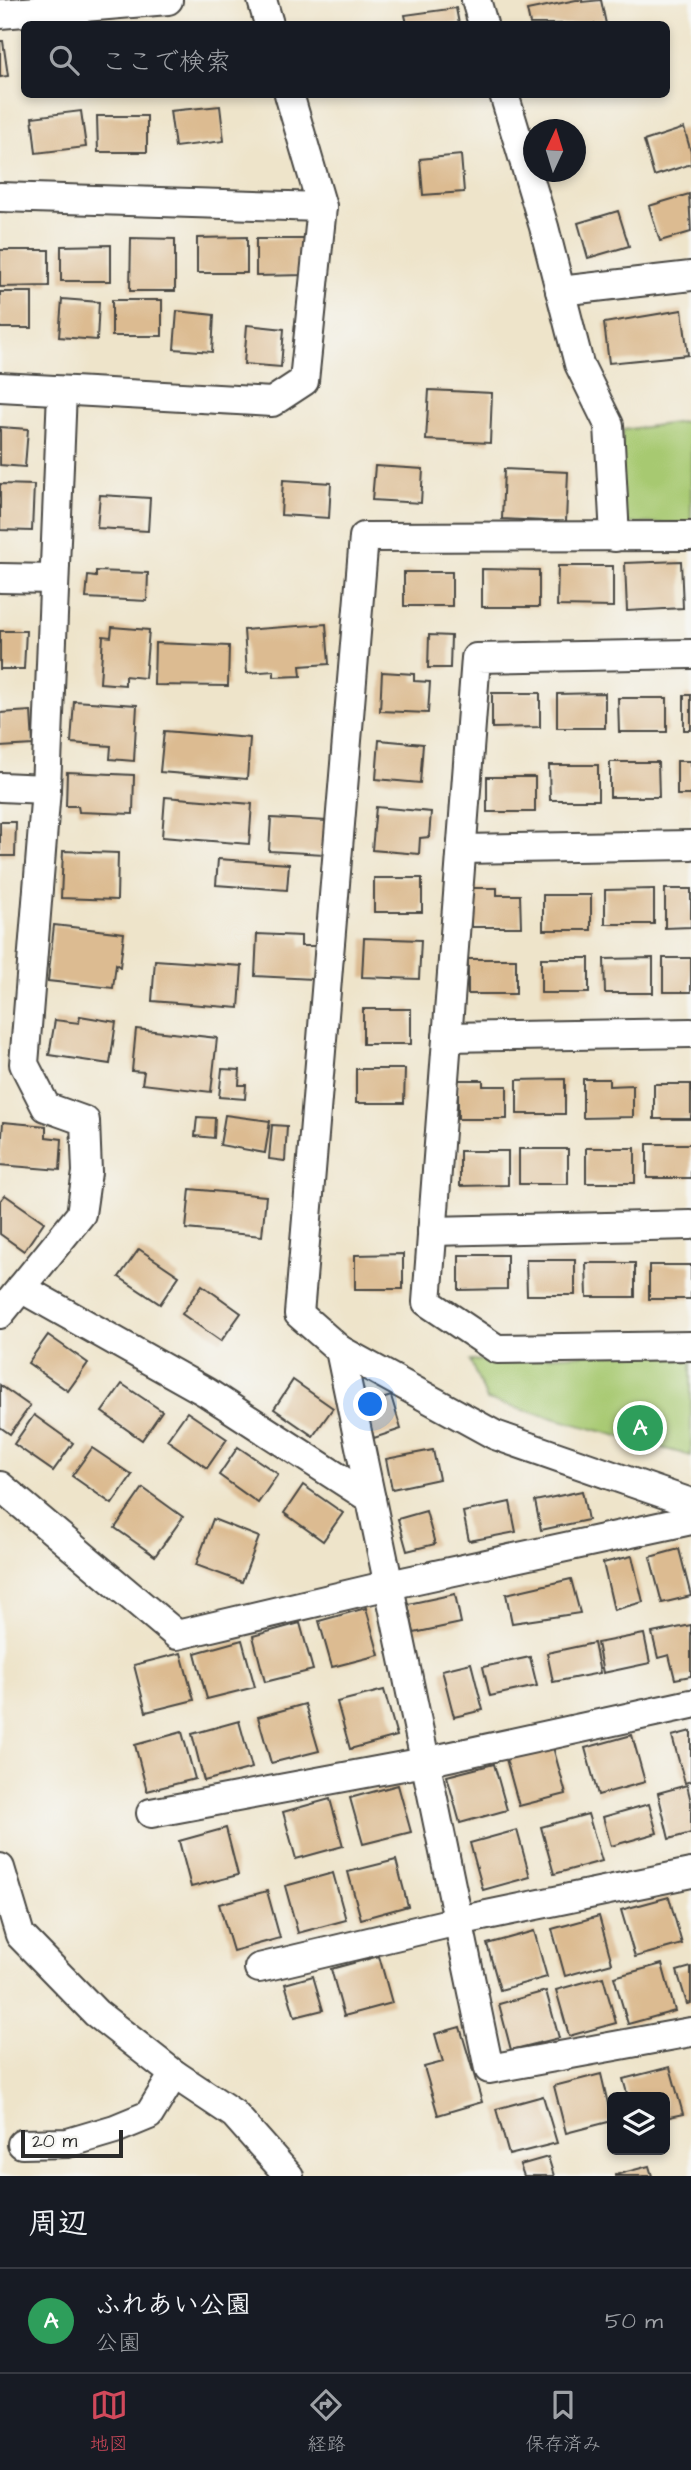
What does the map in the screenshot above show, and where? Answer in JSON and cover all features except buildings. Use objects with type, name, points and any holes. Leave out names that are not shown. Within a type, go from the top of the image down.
[{"type":"street","points":[[0,14],[167,0]]},
{"type":"street","points":[[261,0],[268,21]]},
{"type":"street","points":[[476,0],[483,21]]},
{"type":"street","points":[[0,387],[272,402],[304,382],[322,207],[290,98]]},
{"type":"street","points":[[505,98],[544,227],[579,365],[609,425],[615,537]]},
{"type":"street","points":[[0,197],[322,207]]},
{"type":"street","points":[[560,291],[691,276]]},
{"type":"street","points":[[0,1314],[81,1214],[88,1172],[85,1121],[46,1107],[24,1064],[46,789],[62,391]]},
{"type":"street","points":[[691,536],[364,537],[299,1314],[340,1350],[495,1435],[691,1503]]},
{"type":"street","points":[[0,578],[54,579]]},
{"type":"street","points":[[691,654],[476,658],[427,1302],[497,1349],[691,1346]]},
{"type":"street","points":[[0,787],[46,789]]},
{"type":"street","points":[[461,849],[691,845]]},
{"type":"street","points":[[447,1037],[691,1033]]},
{"type":"street","points":[[432,1231],[691,1225]]},
{"type":"street","points":[[21,1288],[206,1392],[371,1499]]},
{"type":"street","points":[[340,1350],[489,2069],[691,2032]]},
{"type":"street","points":[[0,1486],[177,1635],[388,1585],[691,1520]]},
{"type":"street","points":[[151,1813],[425,1762],[691,1704]]},
{"type":"street","points":[[0,1868],[20,1935],[96,2013],[174,2074],[234,2114],[289,2176]]},
{"type":"street","points":[[259,1968],[458,1921],[691,1873]]},
{"type":"street","points":[[22,2144],[68,2143],[116,2129],[149,2115],[174,2074]]},
{"type":"green space","points":[[691,421],[691,523],[614,524],[623,430]]},
{"type":"green space","points":[[691,1348],[691,1456],[487,1400],[470,1361]]},
{"type":"place","name":"ふれあい公園","points":[[640,1428]]}]
